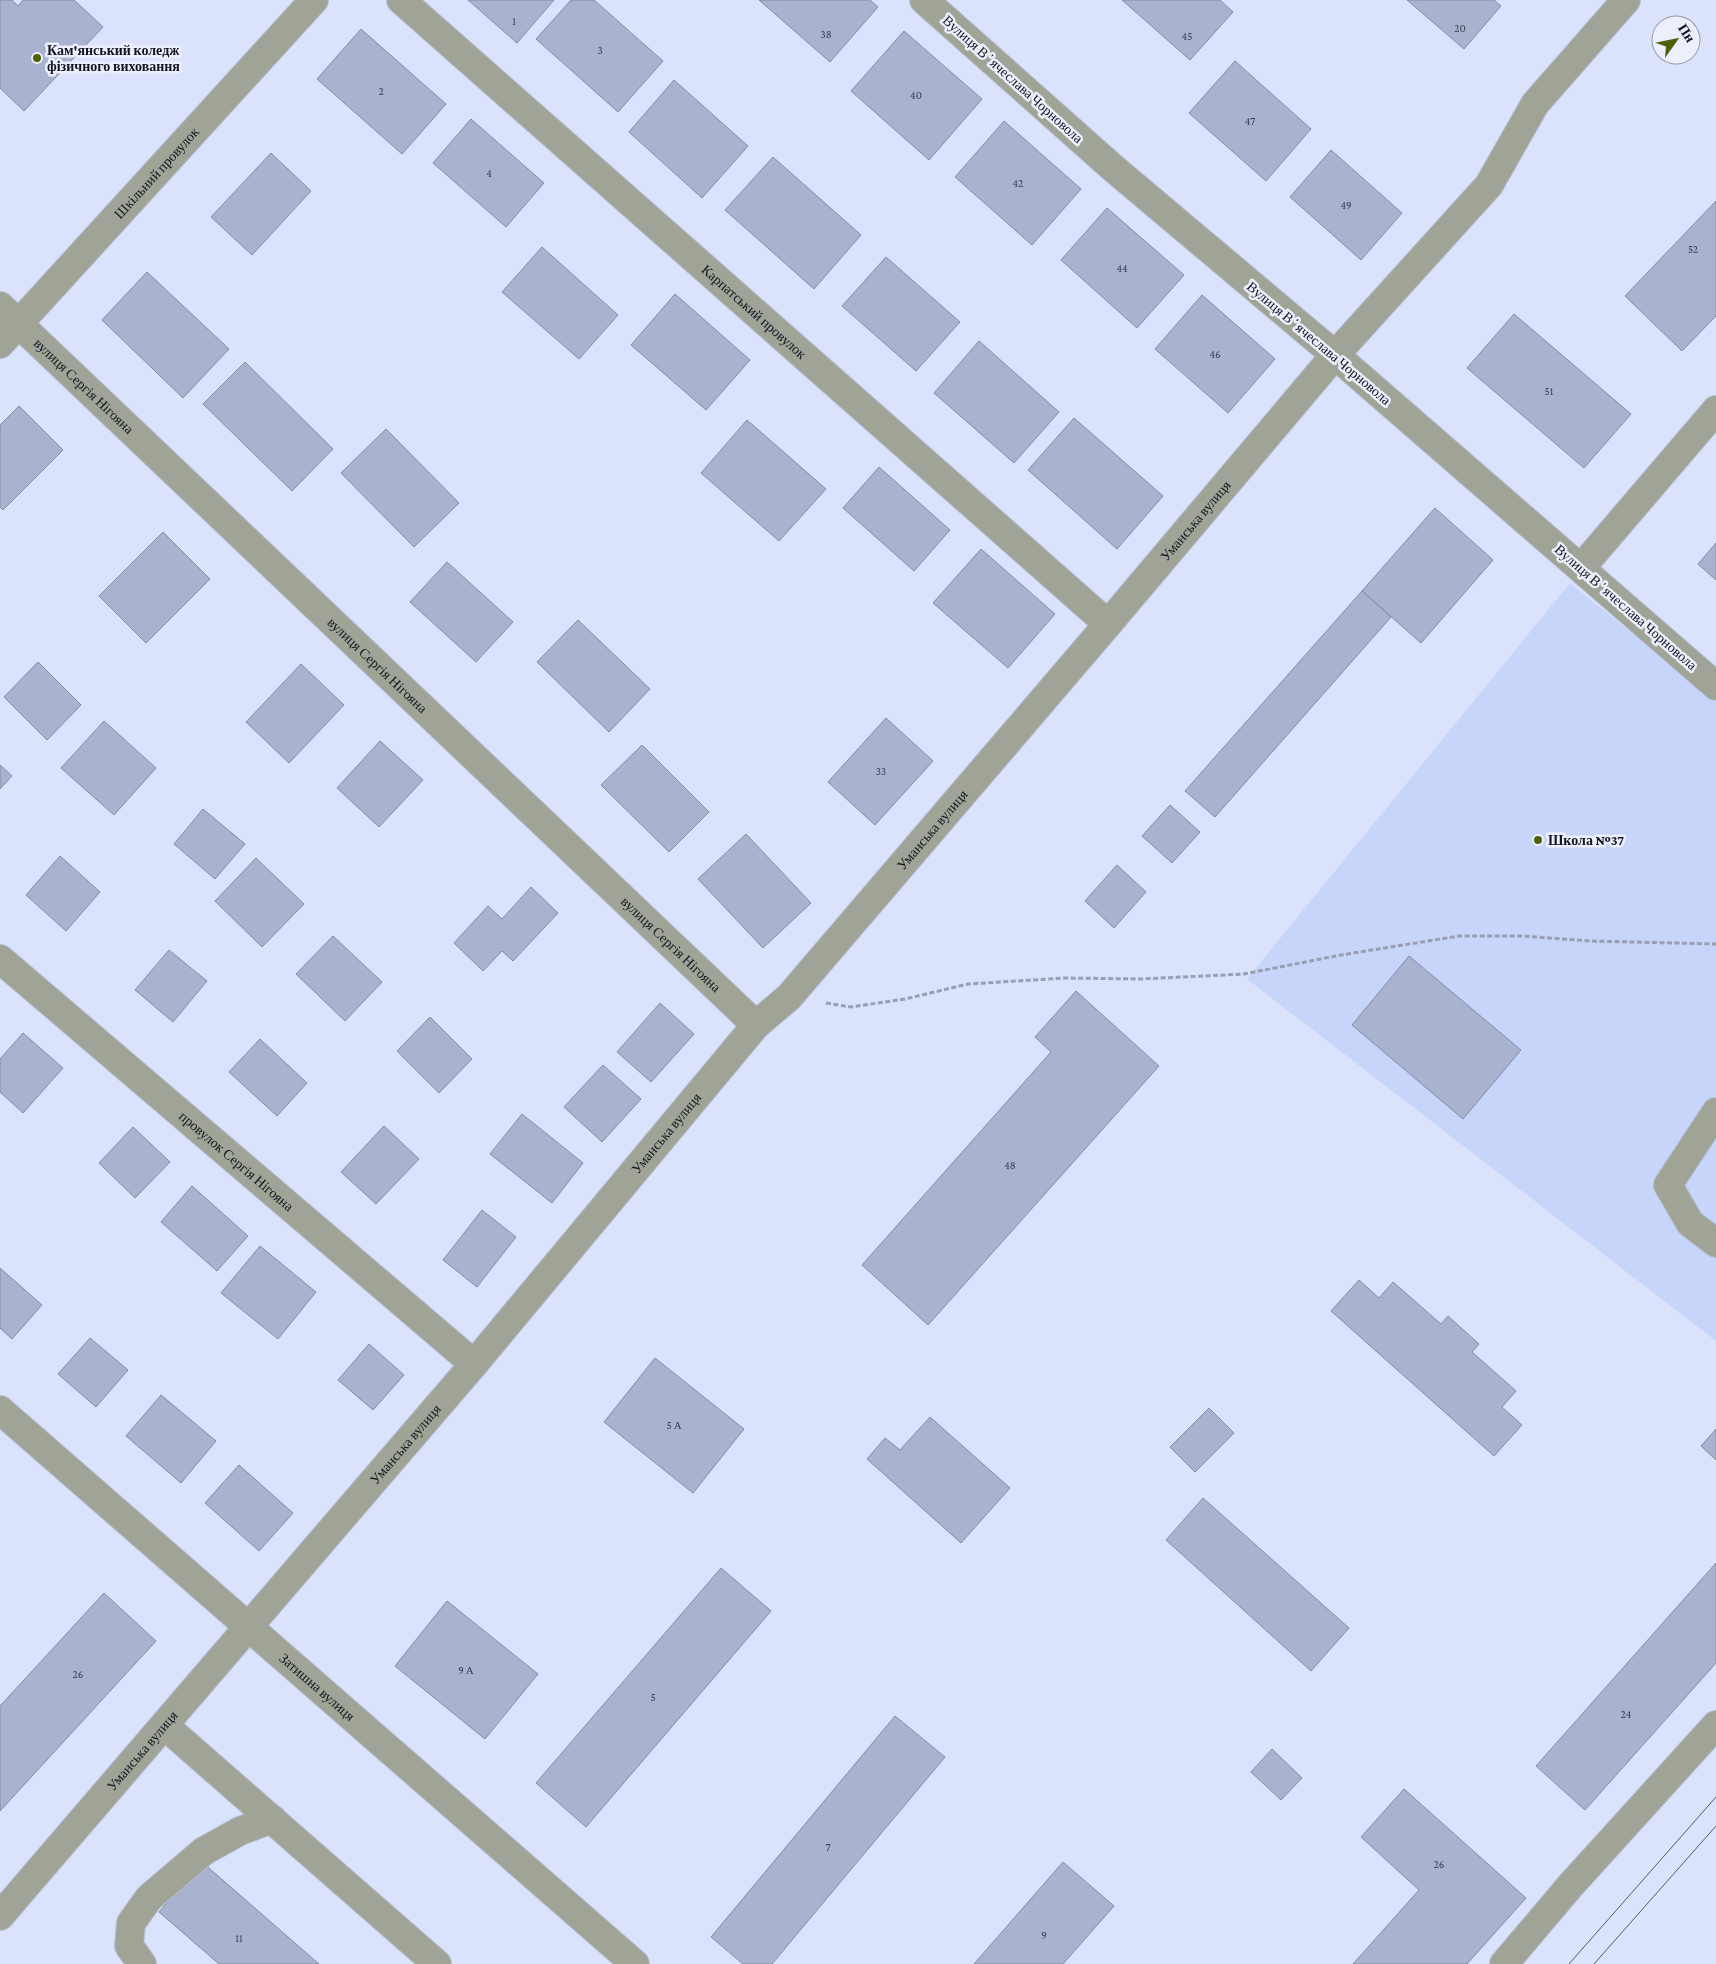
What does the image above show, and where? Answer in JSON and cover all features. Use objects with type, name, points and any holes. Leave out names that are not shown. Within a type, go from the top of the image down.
[{"type":"street","name":"Шкільний провулок","points":[[0,344],[9,315],[314,0]]},
{"type":"street","name":"Карпатський провулок","points":[[401,0],[1108,624]]},
{"type":"street","name":"Вулиця Вʼячеслава Чорновола","points":[[924,0],[1113,168],[1335,355],[1716,686]]},
{"type":"street","name":"Уманська вулиця","points":[[0,1916],[474,1364],[756,1025],[788,998],[1335,355],[1488,185],[1535,104],[1626,0]]},
{"type":"street","name":"вулиця Сергія Нігояна","points":[[9,315],[756,1025]]},
{"type":"street","points":[[1581,568],[1716,410]]},
{"type":"street","name":"провулок Сергія Нігояна","points":[[0,959],[474,1364]]},
{"type":"street","points":[[1716,1112],[1668,1185],[1690,1223],[1716,1243]]},
{"type":"street","name":"Затишна вулиця","points":[[0,1410],[635,1964]]},
{"type":"street","points":[[1504,1964],[1570,1886],[1716,1725]]},
{"type":"street","points":[[165,1726],[437,1964]]},
{"type":"street","points":[[142,1964],[129,1946],[131,1923],[149,1898],[204,1851],[240,1831],[272,1819]]},
{"type":"path","points":[[788,998],[852,1007],[905,999],[968,984],[1065,978],[1142,979],[1244,974],[1341,955],[1459,936],[1522,936],[1591,941],[1716,944]]},
{"type":"shaded area","name":"Школа №37","points":[[1570,583],[1716,701],[1716,1341],[1247,979]]},
{"type":"building","name":"Кам'янський коледж фізичного виховання","points":[[0,0],[12,0],[18,6],[23,0],[74,0],[103,27],[24,111],[0,88]]},
{"type":"building","points":[[468,0],[554,0],[517,43]]},
{"type":"building","points":[[571,0],[594,0],[663,61],[618,112],[536,39]]},
{"type":"building","points":[[759,0],[870,0],[878,7],[830,62]]},
{"type":"building","points":[[1122,0],[1220,0],[1233,12],[1190,60]]},
{"type":"building","points":[[1407,0],[1494,0],[1501,6],[1464,49]]},
{"type":"building","points":[[361,29],[446,104],[402,154],[317,79]]},
{"type":"building","points":[[904,31],[982,99],[929,160],[851,91]]},
{"type":"building","points":[[1235,61],[1311,129],[1266,181],[1189,113]]},
{"type":"building","points":[[674,80],[748,146],[702,198],[629,132]]},
{"type":"building","points":[[471,119],[544,183],[506,227],[433,163]]},
{"type":"building","points":[[1004,121],[1081,189],[1032,245],[955,177]]},
{"type":"building","points":[[1331,150],[1402,213],[1361,260],[1290,197]]},
{"type":"building","points":[[271,153],[311,191],[252,255],[211,217]]},
{"type":"building","points":[[773,157],[861,235],[814,289],[725,210]]},
{"type":"building","points":[[1716,201],[1716,316],[1682,351],[1625,296]]},
{"type":"building","points":[[1107,208],[1184,275],[1137,328],[1061,260]]},
{"type":"building","points":[[542,247],[618,315],[579,359],[502,292]]},
{"type":"building","points":[[886,257],[960,322],[916,371],[842,306]]},
{"type":"building","points":[[147,272],[229,349],[183,398],[102,320]]},
{"type":"building","points":[[675,294],[750,360],[706,410],[631,345]]},
{"type":"building","points":[[1202,295],[1275,359],[1228,413],[1155,349]]},
{"type":"building","points":[[1514,314],[1631,414],[1584,468],[1467,368]]},
{"type":"building","points":[[979,341],[1059,412],[1014,463],[934,393]]},
{"type":"building","points":[[245,362],[333,449],[292,491],[203,404]]},
{"type":"building","points":[[19,406],[63,450],[3,510],[0,507],[0,425]]},
{"type":"building","points":[[1074,418],[1163,496],[1117,549],[1028,470]]},
{"type":"building","points":[[747,420],[826,489],[779,541],[701,473]]},
{"type":"building","points":[[386,429],[459,503],[414,547],[341,473]]},
{"type":"building","points":[[879,467],[950,530],[914,571],[843,508]]},
{"type":"building","points":[[1435,508],[1493,560],[1421,643],[1362,591]]},
{"type":"building","points":[[163,532],[210,579],[146,643],[99,596]]},
{"type":"building","points":[[1716,543],[1716,580],[1698,564]]},
{"type":"building","points":[[981,549],[1055,614],[1008,668],[933,603]]},
{"type":"building","points":[[447,562],[513,622],[476,662],[410,602]]},
{"type":"building","points":[[1362,591],[1391,617],[1215,817],[1185,791]]},
{"type":"building","points":[[578,620],[650,689],[609,732],[537,662]]},
{"type":"building","points":[[38,662],[81,705],[47,740],[4,697]]},
{"type":"building","points":[[301,664],[344,705],[289,763],[246,722]]},
{"type":"building","points":[[886,718],[933,761],[875,825],[828,782]]},
{"type":"building","points":[[104,721],[156,768],[114,815],[61,768]]},
{"type":"building","points":[[380,741],[423,780],[379,827],[337,788]]},
{"type":"building","points":[[642,745],[709,812],[669,852],[601,785]]},
{"type":"building","points":[[0,765],[12,776],[0,789]]},
{"type":"building","points":[[1170,805],[1200,832],[1172,863],[1142,836]]},
{"type":"building","points":[[203,809],[245,844],[215,879],[174,844]]},
{"type":"building","points":[[746,834],[811,903],[763,948],[698,879]]},
{"type":"building","points":[[60,856],[100,892],[66,931],[26,895]]},
{"type":"building","points":[[256,858],[304,904],[262,947],[215,901]]},
{"type":"building","points":[[1117,865],[1146,892],[1114,928],[1085,901]]},
{"type":"building","points":[[531,887],[558,913],[513,961],[502,951],[483,971],[454,943],[488,906],[502,919]]},
{"type":"building","points":[[333,936],[382,982],[345,1021],[296,974]]},
{"type":"building","points":[[169,950],[207,981],[173,1022],[135,990]]},
{"type":"building","points":[[1409,956],[1521,1050],[1463,1119],[1352,1025]]},
{"type":"building","points":[[1076,991],[1159,1066],[928,1325],[862,1265],[1051,1052],[1035,1037]]},
{"type":"building","points":[[660,1003],[694,1034],[651,1082],[617,1052]]},
{"type":"building","points":[[430,1017],[472,1059],[439,1093],[397,1051]]},
{"type":"building","points":[[23,1033],[63,1068],[23,1113],[0,1092],[0,1059]]},
{"type":"building","points":[[260,1039],[307,1083],[277,1116],[229,1072]]},
{"type":"building","points":[[603,1065],[641,1099],[602,1142],[564,1107]]},
{"type":"building","points":[[522,1114],[583,1163],[552,1203],[490,1154]]},
{"type":"building","points":[[384,1126],[419,1159],[376,1204],[341,1172]]},
{"type":"building","points":[[133,1127],[170,1162],[135,1198],[99,1163]]},
{"type":"building","points":[[192,1186],[248,1236],[217,1271],[161,1222]]},
{"type":"building","points":[[482,1210],[516,1237],[477,1287],[443,1260]]},
{"type":"building","points":[[260,1246],[316,1292],[278,1339],[221,1293]]},
{"type":"building","points":[[0,1268],[42,1305],[12,1339],[0,1328]]},
{"type":"building","points":[[1359,1280],[1379,1298],[1393,1282],[1441,1324],[1448,1316],[1479,1344],[1472,1352],[1516,1391],[1502,1407],[1522,1425],[1494,1456],[1331,1311]]},
{"type":"building","points":[[90,1338],[128,1370],[96,1407],[58,1374]]},
{"type":"building","points":[[369,1344],[404,1375],[373,1410],[338,1380]]},
{"type":"building","points":[[655,1358],[744,1429],[693,1493],[604,1422]]},
{"type":"building","points":[[161,1395],[216,1441],[181,1483],[126,1436]]},
{"type":"building","points":[[1209,1408],[1234,1433],[1195,1472],[1170,1447]]},
{"type":"building","points":[[930,1417],[1010,1488],[961,1543],[867,1459],[885,1438],[900,1450]]},
{"type":"building","points":[[1716,1429],[1716,1460],[1701,1446]]},
{"type":"building","points":[[239,1465],[293,1513],[259,1551],[205,1503]]},
{"type":"building","points":[[1203,1498],[1349,1628],[1311,1671],[1166,1540]]},
{"type":"building","points":[[1716,1563],[1716,1663],[1585,1810],[1536,1766]]},
{"type":"building","points":[[721,1568],[771,1611],[586,1827],[536,1783]]},
{"type":"building","points":[[104,1593],[156,1641],[0,1811],[0,1706]]},
{"type":"building","points":[[447,1601],[538,1674],[485,1739],[395,1666]]},
{"type":"building","points":[[895,1716],[945,1757],[772,1964],[743,1964],[711,1937]]},
{"type":"building","points":[[1272,1749],[1302,1778],[1281,1800],[1251,1772]]},
{"type":"building","points":[[1404,1789],[1526,1898],[1467,1964],[1353,1964],[1419,1890],[1361,1837]]},
{"type":"building","points":[[202,1862],[319,1964],[219,1964],[159,1912]]},
{"type":"building","points":[[1063,1862],[1114,1906],[1063,1964],[974,1964]]},
{"type":"tram line","points":[[1569,1964],[1716,1797]]},
{"type":"tram line","points":[[1594,1964],[1716,1826]]},
{"type":"place","name":"Кам'янський коледж фізичного виховання","points":[[37,58]]},
{"type":"place","name":"Школа №37","points":[[1538,840]]}]
